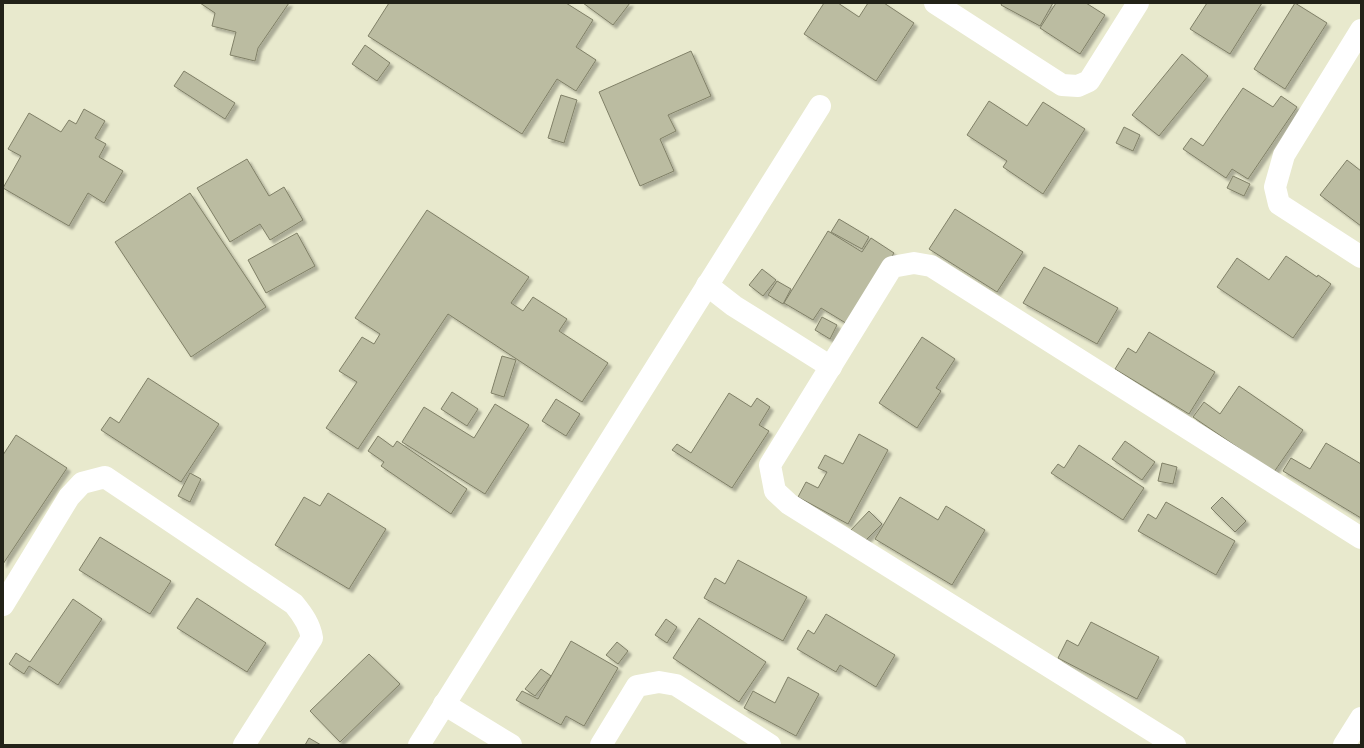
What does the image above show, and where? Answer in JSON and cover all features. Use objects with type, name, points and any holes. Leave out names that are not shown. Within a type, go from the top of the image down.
[{"type":"street","points":[[935,3],[1062,85],[1078,86],[1089,80],[1138,3]]},
{"type":"street","points":[[1361,30],[1284,155],[1275,187],[1279,204],[1361,257]]},
{"type":"street","points":[[419,745],[820,106]]},
{"type":"street","points":[[1175,745],[790,504],[775,491],[770,465],[892,267],[914,263],[931,266],[1361,538]]},
{"type":"street","points":[[708,285],[734,306],[831,367]]},
{"type":"street","points":[[3,605],[69,497],[82,483],[105,477],[294,604],[304,617],[311,630],[312,638],[244,745]]},
{"type":"street","points":[[600,745],[637,686],[659,682],[676,685],[770,745]]},
{"type":"street","points":[[444,704],[511,745]]},
{"type":"street","points":[[1344,745],[1361,718]]},
{"type":"building","points":[[200,3],[289,3],[258,48],[255,61],[230,55],[236,32],[212,26],[215,13]]},
{"type":"building","points":[[389,3],[566,3],[593,20],[576,47],[596,60],[576,91],[557,79],[522,134],[368,36]]},
{"type":"building","points":[[583,3],[630,3],[613,25]]},
{"type":"building","points":[[824,3],[838,3],[859,17],[868,3],[884,3],[914,23],[876,81],[804,34]]},
{"type":"building","points":[[1002,3],[1053,3],[1040,26],[1001,5]]},
{"type":"building","points":[[1056,3],[1086,3],[1105,15],[1080,54],[1040,28]]},
{"type":"building","points":[[1207,3],[1262,3],[1230,54],[1190,29]]},
{"type":"building","points":[[1295,3],[1327,23],[1285,89],[1254,69]]},
{"type":"building","points":[[365,45],[390,63],[377,81],[352,64]]},
{"type":"building","points":[[691,51],[711,96],[668,115],[676,131],[660,139],[674,171],[640,186],[599,92]]},
{"type":"building","points":[[1182,54],[1208,76],[1159,136],[1132,115]]},
{"type":"building","points":[[184,71],[235,103],[225,119],[174,86]]},
{"type":"building","points":[[1243,88],[1273,107],[1281,96],[1297,107],[1248,179],[1232,169],[1226,178],[1183,149],[1191,138],[1203,146]]},
{"type":"building","points":[[561,95],[577,100],[564,143],[548,138]]},
{"type":"building","points":[[989,101],[1027,126],[1043,102],[1085,129],[1043,194],[1003,167],[1007,161],[967,135]]},
{"type":"building","points":[[84,109],[105,121],[95,138],[106,144],[99,157],[123,171],[104,203],[88,193],[69,226],[3,188],[21,156],[8,149],[29,113],[61,132],[69,120],[76,124]]},
{"type":"building","points":[[1124,127],[1140,135],[1133,151],[1116,143]]},
{"type":"building","points":[[247,159],[269,196],[284,187],[303,220],[270,240],[260,224],[230,242],[197,188]]},
{"type":"building","points":[[1347,160],[1361,171],[1361,226],[1320,195]]},
{"type":"building","points":[[1233,176],[1250,184],[1244,196],[1227,188]]},
{"type":"building","points":[[190,193],[266,307],[191,357],[115,242]]},
{"type":"building","points":[[955,209],[1023,252],[997,292],[929,249]]},
{"type":"building","points":[[427,210],[529,277],[511,303],[523,311],[533,297],[567,319],[559,331],[608,363],[582,402],[448,314],[358,449],[326,428],[357,382],[339,371],[362,337],[374,344],[380,334],[355,318]]},
{"type":"building","points":[[839,219],[869,237],[862,249],[831,232]]},
{"type":"building","points":[[828,231],[862,252],[871,238],[894,253],[849,325],[821,308],[813,320],[784,303]]},
{"type":"building","points":[[297,233],[315,266],[266,293],[248,260]]},
{"type":"building","points":[[1286,256],[1317,277],[1318,275],[1331,284],[1293,338],[1217,287],[1237,258],[1269,280]]},
{"type":"building","points":[[1044,267],[1118,308],[1097,344],[1023,303]]},
{"type":"building","points":[[762,269],[776,280],[763,296],[749,285]]},
{"type":"building","points":[[777,281],[791,289],[783,304],[768,295]]},
{"type":"building","points":[[822,317],[837,325],[830,339],[815,330]]},
{"type":"building","points":[[1149,332],[1215,372],[1189,414],[1115,369],[1128,348],[1136,353]]},
{"type":"building","points":[[922,337],[955,359],[936,388],[941,391],[917,428],[879,403]]},
{"type":"building","points":[[502,356],[516,360],[504,397],[491,393]]},
{"type":"building","points":[[148,378],[219,424],[181,482],[101,430],[110,417],[119,423]]},
{"type":"building","points":[[1239,386],[1303,430],[1274,472],[1193,417],[1204,402],[1220,414]]},
{"type":"building","points":[[452,392],[478,409],[467,426],[441,409]]},
{"type":"building","points":[[729,393],[751,407],[757,398],[770,407],[759,425],[769,431],[732,488],[672,450],[677,444],[691,453]]},
{"type":"building","points":[[556,399],[580,414],[566,436],[542,421]]},
{"type":"building","points":[[495,404],[529,425],[485,494],[402,442],[424,407],[474,438]]},
{"type":"building","points":[[859,434],[888,450],[848,524],[798,497],[806,482],[818,488],[827,472],[818,468],[825,455],[843,464]]},
{"type":"building","points":[[16,435],[67,468],[3,564],[3,455]]},
{"type":"building","points":[[378,436],[393,447],[397,441],[467,489],[451,514],[381,466],[384,462],[368,451]]},
{"type":"building","points":[[1125,441],[1155,462],[1142,480],[1112,459]]},
{"type":"building","points":[[1326,443],[1361,464],[1361,518],[1283,471],[1291,458],[1310,469]]},
{"type":"building","points":[[1079,445],[1144,488],[1123,520],[1051,473],[1058,464],[1064,468]]},
{"type":"building","points":[[1162,463],[1177,467],[1173,484],[1158,481]]},
{"type":"building","points":[[190,473],[201,479],[190,502],[178,496]]},
{"type":"building","points":[[328,493],[386,529],[349,589],[275,545],[304,497],[320,506]]},
{"type":"building","points":[[900,497],[938,520],[946,506],[985,530],[952,585],[875,539]]},
{"type":"building","points":[[1222,497],[1246,521],[1235,532],[1211,508]]},
{"type":"building","points":[[1166,502],[1235,541],[1216,575],[1138,531],[1148,514],[1156,519]]},
{"type":"building","points":[[869,511],[882,524],[863,543],[850,531]]},
{"type":"building","points":[[100,537],[171,581],[150,614],[79,570]]},
{"type":"building","points":[[738,560],[807,597],[783,641],[704,598],[715,578],[725,584]]},
{"type":"building","points":[[197,598],[266,643],[247,672],[177,628]]},
{"type":"building","points":[[73,599],[102,619],[58,685],[29,666],[24,674],[9,664],[16,653],[30,662]]},
{"type":"building","points":[[826,614],[895,655],[876,687],[840,665],[836,672],[797,649],[808,630],[814,634]]},
{"type":"building","points":[[699,618],[766,662],[739,702],[673,658]]},
{"type":"building","points":[[666,619],[677,627],[667,643],[655,635]]},
{"type":"building","points":[[1091,622],[1159,657],[1137,699],[1058,658],[1067,640],[1078,646]]},
{"type":"building","points":[[571,641],[618,668],[584,726],[566,716],[561,725],[516,700],[522,691],[538,699]]},
{"type":"building","points":[[617,642],[628,651],[618,664],[606,655]]},
{"type":"building","points":[[369,654],[400,684],[340,742],[310,711]]},
{"type":"building","points":[[541,669],[551,676],[535,696],[525,689]]},
{"type":"building","points":[[788,677],[819,694],[796,736],[744,708],[753,691],[775,703]]},
{"type":"building","points":[[309,738],[321,745],[305,745]]}]
